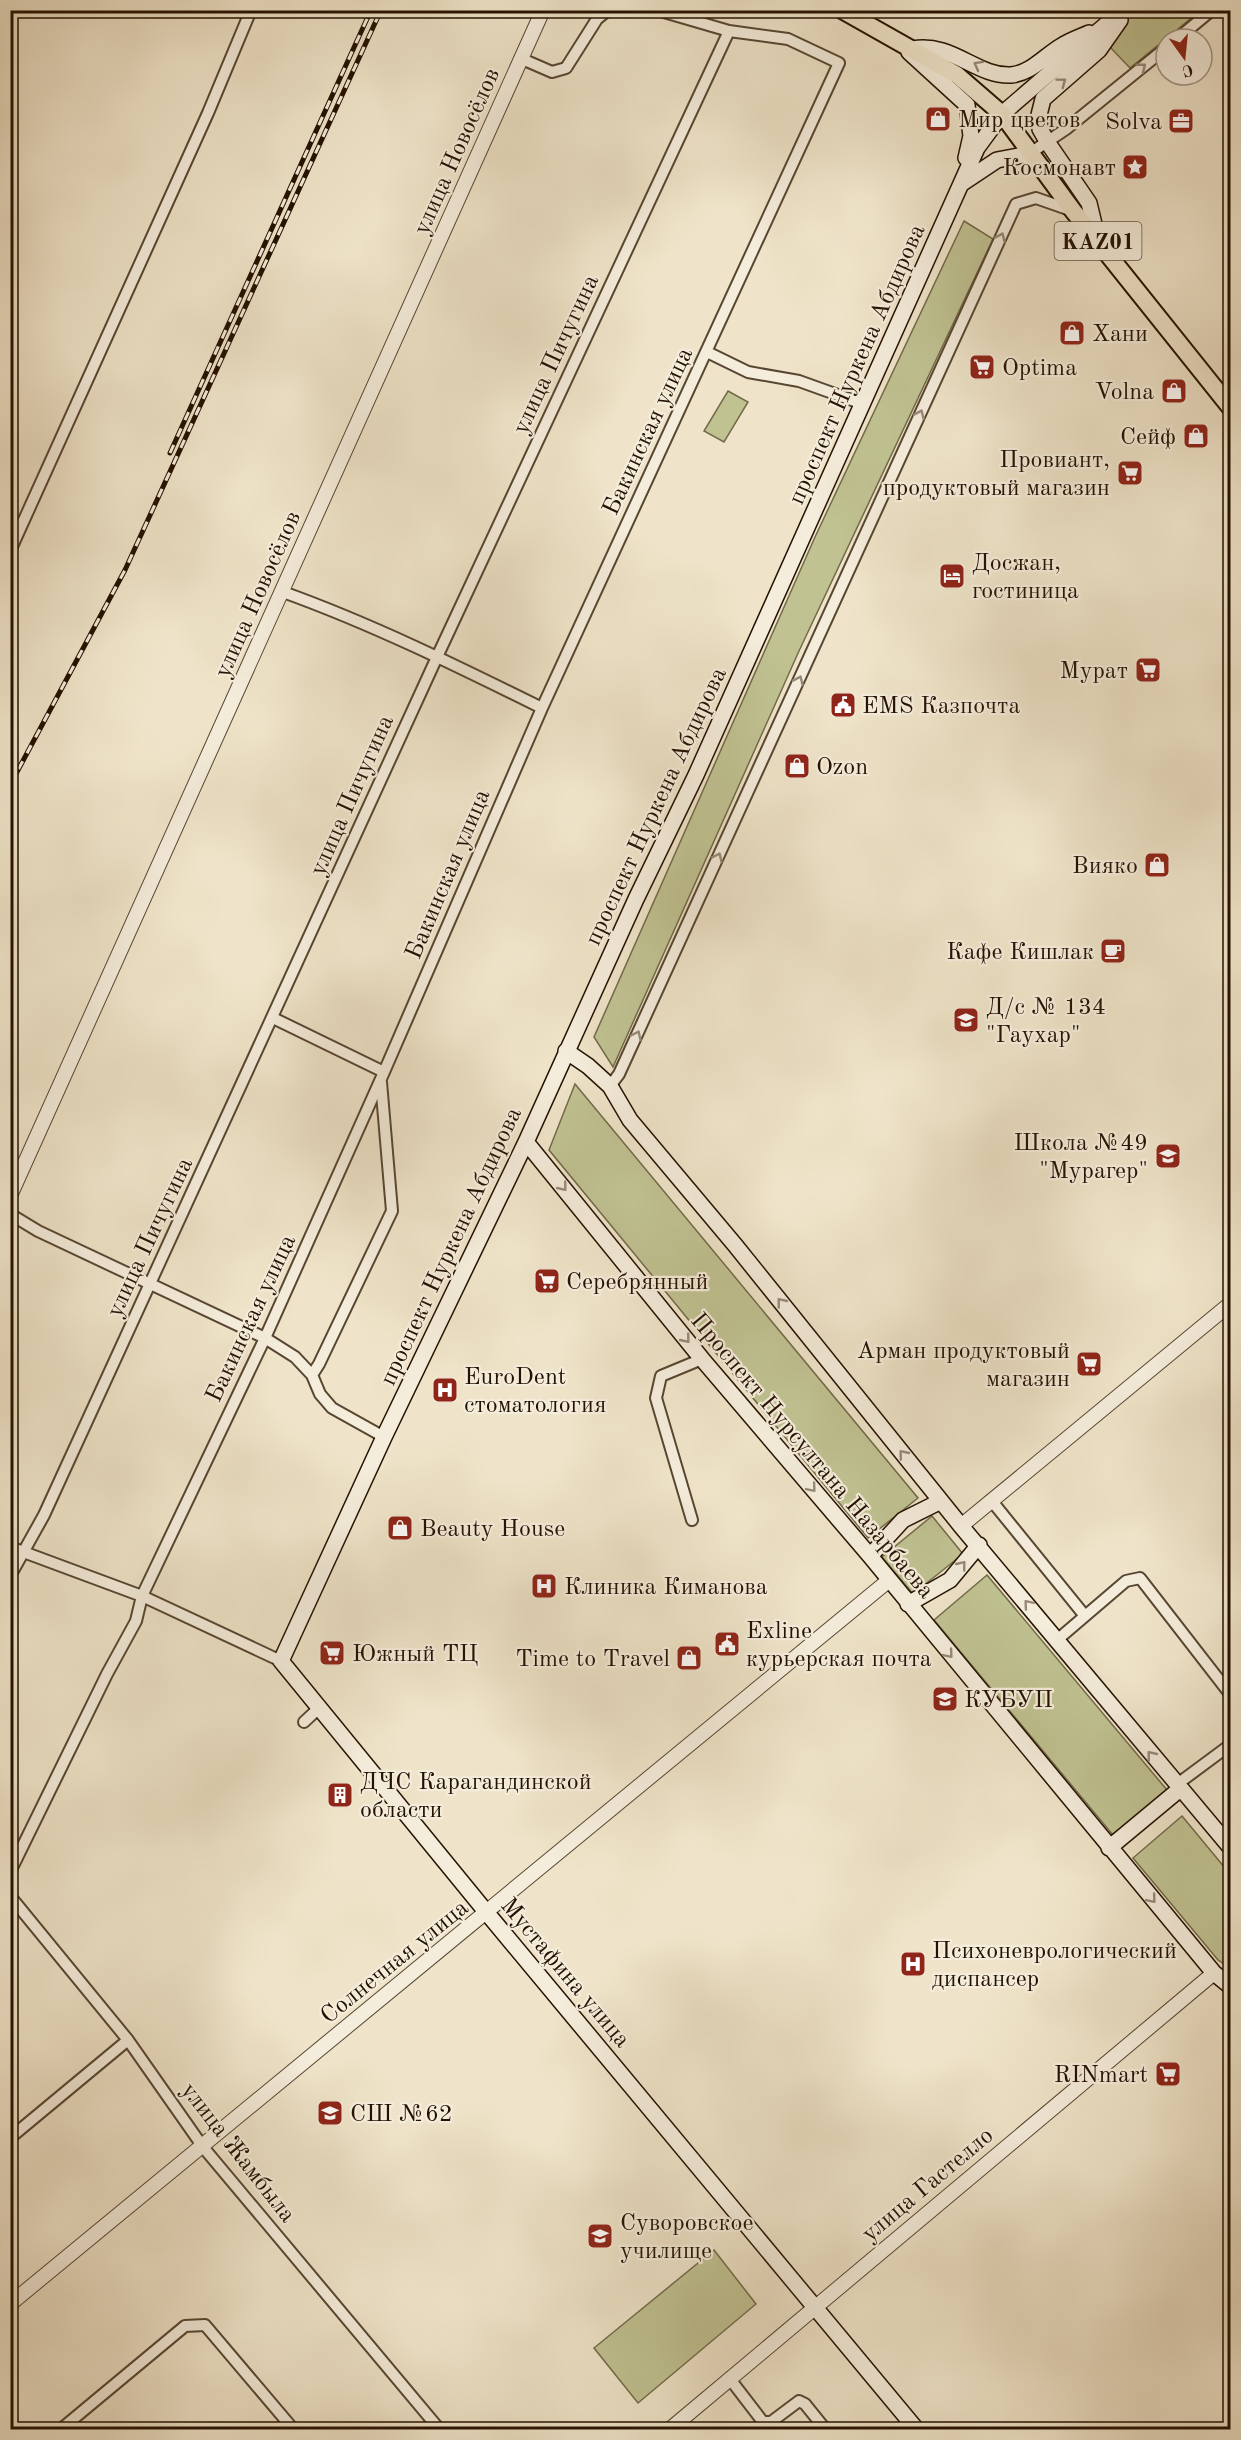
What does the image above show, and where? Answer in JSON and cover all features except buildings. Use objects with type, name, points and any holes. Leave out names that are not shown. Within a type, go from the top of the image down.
[{"type":"highway","name":"KАZ01","points":[[842,10],[957,75],[1002,114],[1029,154],[1074,212],[1230,407]]},
{"type":"main road","points":[[1098,241],[1089,203],[1048,143],[1039,122],[1043,99],[1099,50],[1125,10]]},
{"type":"main road","name":"проспект Нуркена Абдирова","points":[[281,1661],[696,775],[976,148],[1002,114],[1125,10]]},
{"type":"main road","points":[[905,45],[941,50],[994,74],[1011,75],[1024,72],[1062,45],[1105,26]]},
{"type":"main road","points":[[905,45],[967,105],[971,136],[963,178]]},
{"type":"main road","points":[[963,178],[997,160],[1029,154]]},
{"type":"main road","points":[[566,1051],[588,1066],[610,1086],[630,1120],[735,1245],[961,1526],[1230,1847]]},
{"type":"main road","name":"Проспект Нурсултана Назарбаева","points":[[526,1142],[702,1359],[870,1556],[888,1581],[1109,1848],[1214,1973],[1230,1986]]},
{"type":"main road","points":[[870,1556],[903,1520],[941,1501]]},
{"type":"main road","points":[[908,1604],[950,1580],[979,1545]]},
{"type":"main road","name":"Мустафина улица","points":[[281,1661],[487,1914],[817,2306],[917,2430]]},
{"type":"main road","points":[[1109,1848],[1178,1787]]},
{"type":"street","points":[[10,552],[208,114],[251,10]]},
{"type":"street","name":"улица Новосёлов","points":[[10,1196],[543,10]]},
{"type":"street","points":[[522,59],[552,72],[566,68],[597,19],[608,10]]},
{"type":"street","name":"Бакинская улица","points":[[10,1872],[107,1674],[136,1621],[142,1596],[265,1338],[383,1076],[542,708],[839,63],[788,39],[729,31],[657,10]]},
{"type":"street","points":[[1191,27],[1212,10]]},
{"type":"street","name":"улица Пичугина","points":[[10,1576],[44,1515],[437,657],[729,31]]},
{"type":"street","points":[[1029,154],[1048,143],[1154,58]]},
{"type":"street","points":[[610,1086],[619,1074],[1016,204],[1036,198],[1074,212]]},
{"type":"street","points":[[706,352],[748,372],[799,381],[863,404]]},
{"type":"street","points":[[283,592],[323,606],[437,657],[542,708]]},
{"type":"street","points":[[273,1018],[383,1076],[392,1211],[312,1375]]},
{"type":"street","points":[[10,1214],[38,1231],[265,1338],[296,1357],[312,1375],[320,1394],[332,1408],[384,1437]]},
{"type":"street","points":[[961,1526],[1230,1304]]},
{"type":"street","points":[[692,1520],[656,1398],[661,1376],[702,1359]]},
{"type":"street","points":[[992,1500],[1085,1616]]},
{"type":"street","name":"Мустафина улица","points":[[10,1546],[142,1596],[281,1661]]},
{"type":"street","points":[[10,1568],[23,1552]]},
{"type":"street","points":[[1057,1640],[1126,1581],[1140,1578],[1230,1694]]},
{"type":"street","name":"Солнечная улица","points":[[10,2304],[487,1914],[888,1581]]},
{"type":"street","points":[[304,1722],[319,1708]]},
{"type":"street","points":[[1178,1787],[1230,1745]]},
{"type":"street","name":"улица Жамбыла","points":[[10,1896],[128,2040],[203,2147],[440,2430]]},
{"type":"street","name":"улица Гастелло","points":[[669,2430],[1214,1973]]},
{"type":"street","points":[[10,2138],[128,2040]]},
{"type":"street","points":[[60,2430],[185,2326],[206,2325],[294,2430]]},
{"type":"street","points":[[730,2379],[763,2422],[771,2422],[798,2401],[808,2407],[826,2430]]},
{"type":"green space","points":[[1133,11],[1200,11],[1180,27],[1154,27],[1154,48],[1130,68],[1109,46]]},
{"type":"green space","points":[[964,221],[993,239],[799,651],[613,1067],[594,1037],[815,537]]},
{"type":"green space","points":[[728,391],[748,402],[724,442],[704,431]]},
{"type":"green space","points":[[575,1084],[918,1498],[868,1538],[549,1150]]},
{"type":"green space","points":[[932,1516],[963,1554],[913,1594],[882,1557]]},
{"type":"green space","points":[[987,1575],[1167,1790],[1113,1835],[934,1620]]},
{"type":"green space","points":[[1182,1816],[1230,1874],[1230,1968],[1218,1960],[1133,1858]]},
{"type":"green space","points":[[714,2250],[756,2304],[638,2403],[594,2348]]},
{"type":"railway","points":[[170,453],[371,10]]},
{"type":"railway","points":[[10,785],[125,570],[381,10]]},
{"type":"place","name":"Мир цветов","points":[[938,119]]},
{"type":"place","name":"Solva","points":[[1181,121]]},
{"type":"place","name":"Космонавт","points":[[1135,167]]},
{"type":"place","name":"Хани","points":[[1072,333]]},
{"type":"place","name":"Optima","points":[[982,367]]},
{"type":"place","name":"Volna","points":[[1174,391]]},
{"type":"place","name":"Сейф","points":[[1196,436]]},
{"type":"place","name":"Провиант, продуктовый магазин","points":[[1130,473]]},
{"type":"place","name":"Досжан, гостиница","points":[[952,576]]},
{"type":"place","name":"Мурат","points":[[1148,670]]},
{"type":"place","name":"EMS Казпочта","points":[[843,705]]},
{"type":"place","name":"Ozon","points":[[797,766]]},
{"type":"place","name":"Вияко","points":[[1157,865]]},
{"type":"place","name":"Кафе Кишлак","points":[[1113,951]]},
{"type":"place","name":"Д/с № 134 \"Гаухар\"","points":[[966,1020]]},
{"type":"place","name":"Школа №49 \"Мурагер\"","points":[[1168,1156]]},
{"type":"place","name":"Серебрянный","points":[[547,1281]]},
{"type":"place","name":"Арман продуктовый магазин","points":[[1089,1364]]},
{"type":"place","name":"EuroDent стоматология","points":[[445,1390]]},
{"type":"place","name":"Beauty House","points":[[400,1528]]},
{"type":"place","name":"Клиника Киманова","points":[[544,1586]]},
{"type":"place","name":"Exline курьерская почта","points":[[727,1644]]},
{"type":"place","name":"Южный ТЦ","points":[[332,1653]]},
{"type":"place","name":"Time to Travel","points":[[689,1658]]},
{"type":"place","name":"КУБУП","points":[[945,1699]]},
{"type":"place","name":"ДЧС Карагандинской области","points":[[340,1795]]},
{"type":"place","name":"Психоневрологический диспансер","points":[[913,1964]]},
{"type":"place","name":"RINmart","points":[[1168,2074]]},
{"type":"place","name":"СШ №62","points":[[330,2113]]},
{"type":"place","name":"Суворовское училище","points":[[600,2236]]}]
